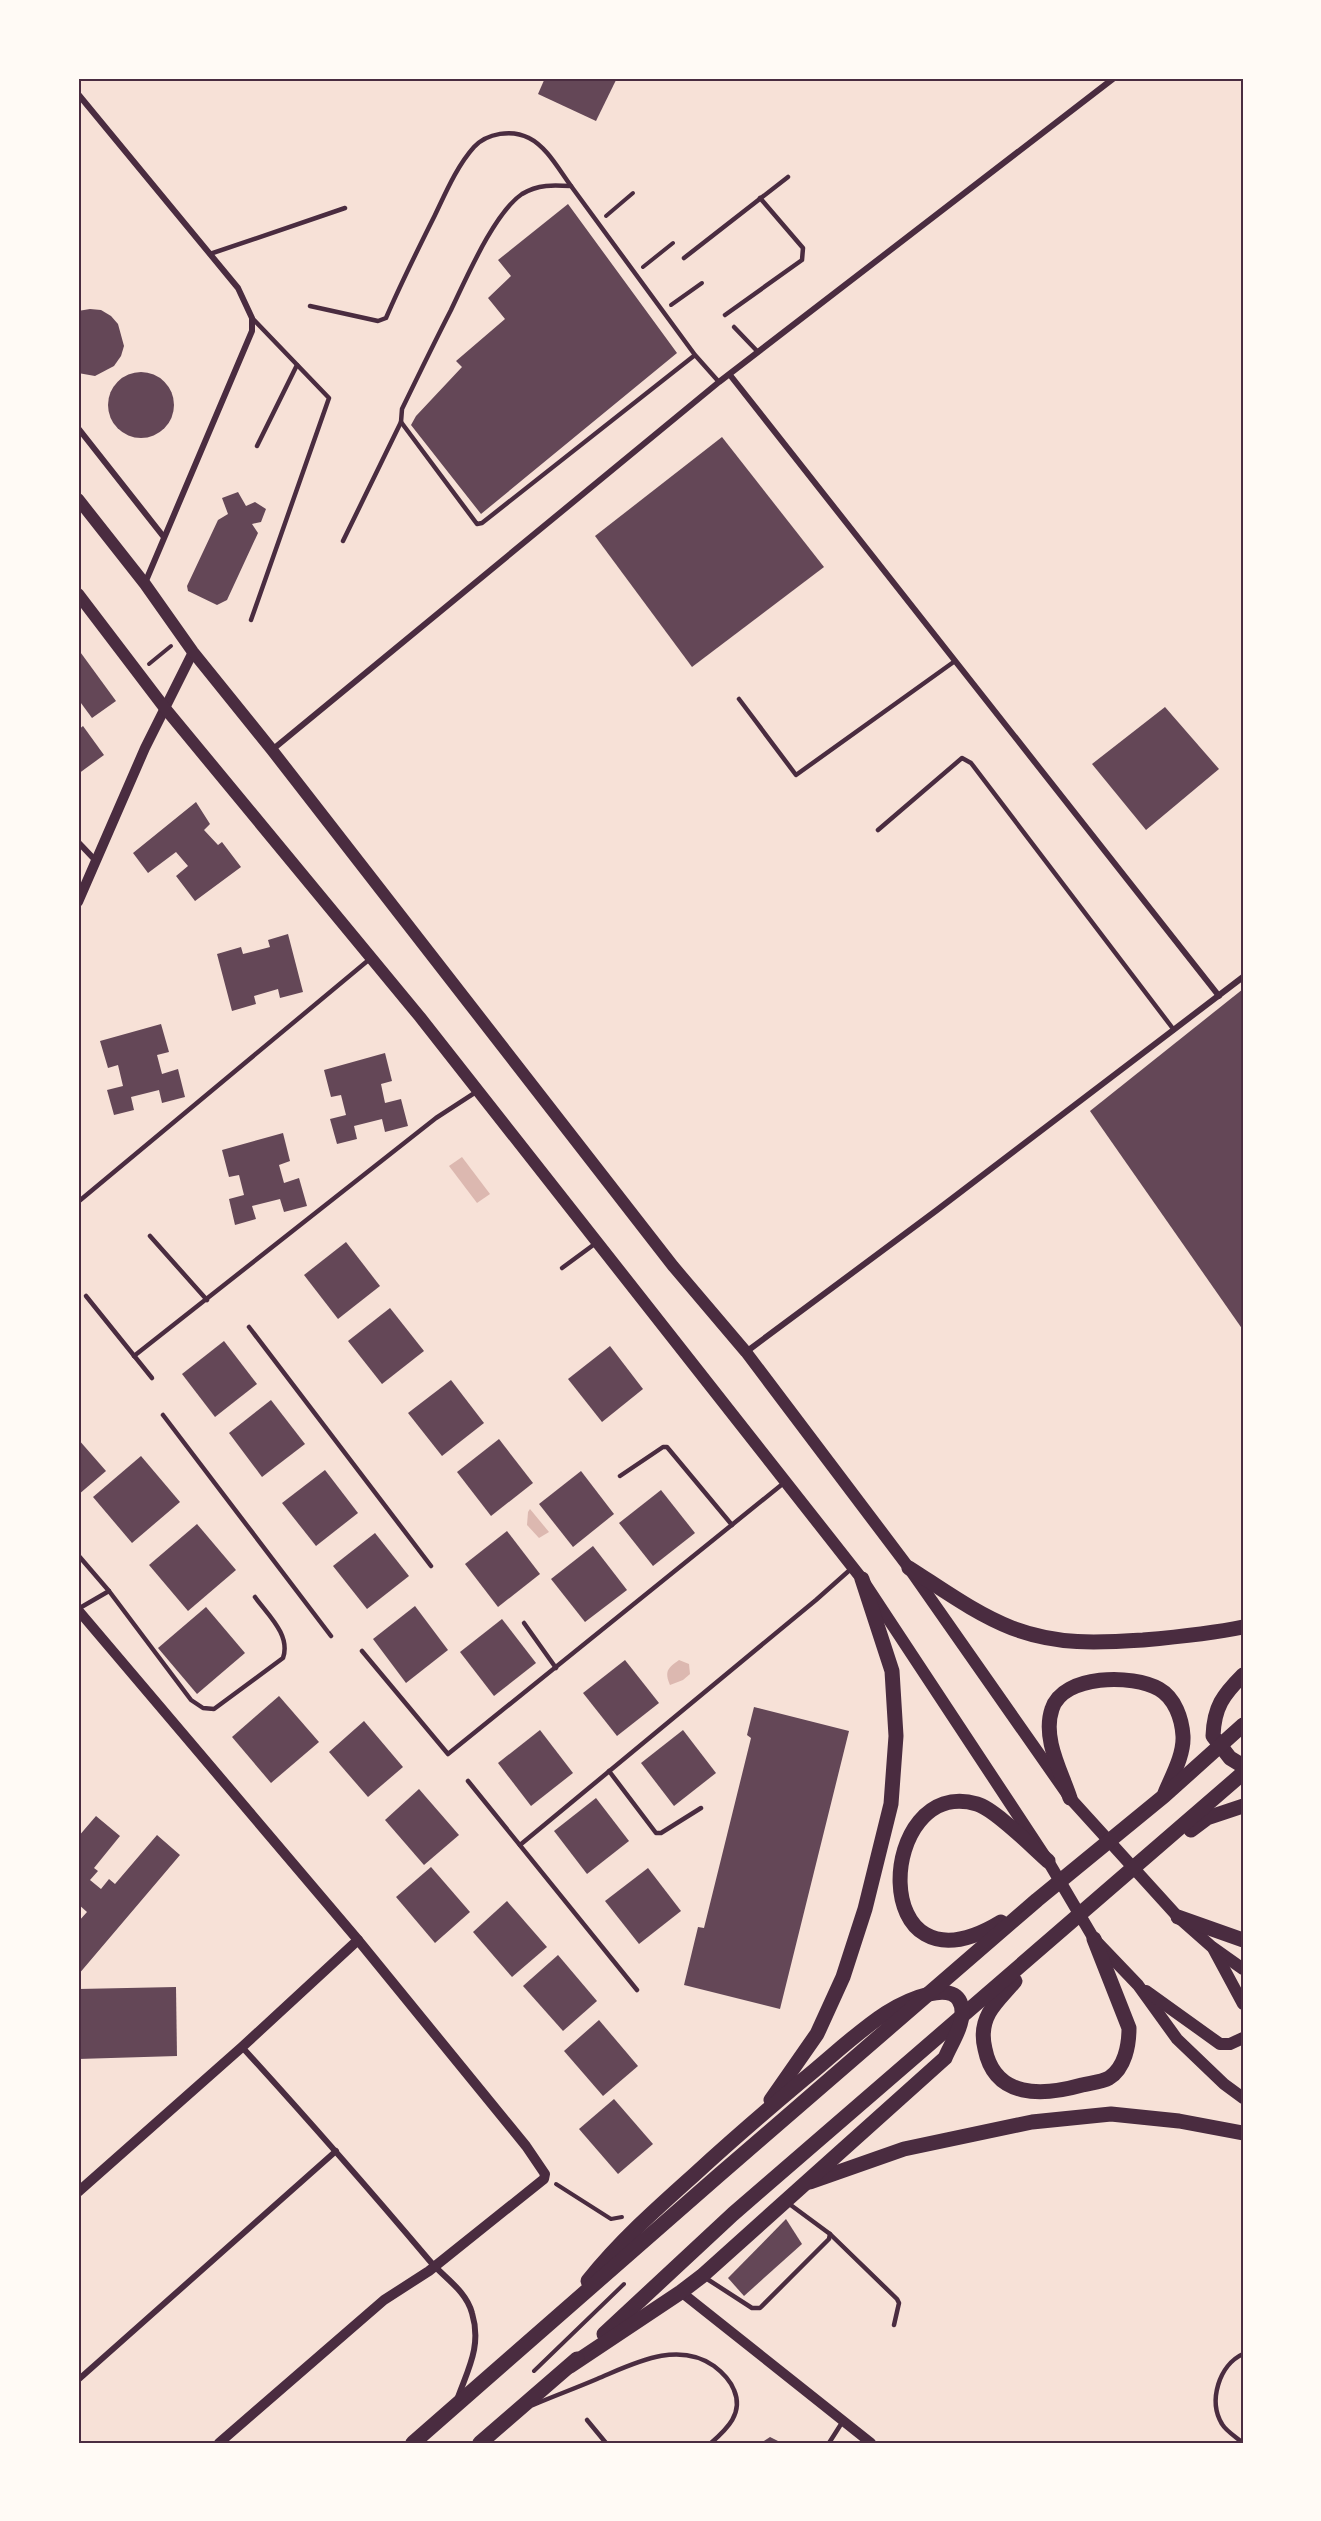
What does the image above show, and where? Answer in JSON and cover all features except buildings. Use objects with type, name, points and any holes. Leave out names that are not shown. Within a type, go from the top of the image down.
[{"type":"main road","points":[[78,499],[145,584],[193,652],[272,750],[673,1266],[746,1352],[909,1568],[1070,1797],[1178,1917],[1212,1947],[1243,1969]]},
{"type":"main road","points":[[78,594],[164,707],[371,958],[858,1573],[1048,1861],[1094,1939],[1129,2028],[1129,2043],[1124,2058],[1109,2078],[1078,2086],[1037,2092],[1006,2084],[992,2071],[984,2046],[985,2023],[989,2013],[1034,1957]]},
{"type":"main road","points":[[909,1568],[963,1603],[1012,1628],[1050,1639],[1089,1644],[1191,1636],[1243,1627]]},
{"type":"main road","points":[[761,2115],[818,2034],[843,1977],[865,1909],[891,1804],[896,1736],[891,1671],[858,1573]]},
{"type":"main road","points":[[1243,1675],[1223,1695],[1214,1721],[1213,1736],[1230,1758],[1243,1766]]},
{"type":"main road","points":[[1070,1797],[1053,1752],[1050,1720],[1052,1708],[1065,1691],[1077,1685],[1101,1680],[1114,1680],[1158,1688],[1170,1697],[1176,1709],[1184,1739],[1164,1796]]},
{"type":"main road","points":[[412,2443],[1036,1900],[1164,1796],[1243,1725]]},
{"type":"main road","points":[[480,2443],[570,2366],[733,2214],[1034,1957],[1243,1773]]},
{"type":"main road","points":[[1036,1900],[987,1930],[954,1940],[939,1941],[927,1935],[908,1916],[902,1902],[899,1884],[901,1865],[913,1830],[932,1809],[954,1802],[968,1802],[988,1809],[1048,1861]]},
{"type":"main road","points":[[1152,1851],[1163,1849],[1207,1818],[1243,1806]]},
{"type":"main road","points":[[1178,1917],[1243,1940]]},
{"type":"main road","points":[[1094,1939],[1138,1985],[1177,2039],[1224,2084],[1243,2098]]},
{"type":"main road","points":[[1212,1947],[1243,2004]]},
{"type":"main road","points":[[1138,1985],[1220,2044],[1243,2040]]},
{"type":"main road","points":[[566,2308],[603,2261],[649,2214],[761,2115],[885,2014],[915,1998],[936,1992],[954,1995],[958,1999],[962,2011],[961,2019],[945,2058],[702,2276],[570,2366]]},
{"type":"main road","points":[[802,2185],[904,2149],[1032,2122],[1122,2115],[1179,2121],[1243,2133]]},
{"type":"street","points":[[272,750],[719,382],[1114,78]]},
{"type":"street","points":[[78,94],[238,288],[252,318],[252,331],[145,584]]},
{"type":"street","points":[[730,375],[1219,996]]},
{"type":"street","points":[[78,428],[164,536]]},
{"type":"street","points":[[78,902],[164,707],[193,652]]},
{"type":"street","points":[[78,842],[96,861]]},
{"type":"street","points":[[746,1352],[1243,977]]},
{"type":"street","points":[[78,1610],[358,1940],[526,2146],[545,2177],[435,2267],[384,2300],[219,2443]]},
{"type":"street","points":[[80,2187],[242,2047],[358,1940]]},
{"type":"street","points":[[242,2047],[336,2151],[435,2267],[461,2291],[471,2309],[477,2332],[476,2345],[455,2405]]},
{"type":"street","points":[[78,2380],[336,2151]]},
{"type":"street","points":[[681,2292],[871,2443]]},
{"type":"lane","points":[[310,306],[378,321],[386,318],[448,187],[474,147],[488,137],[502,133],[520,134],[530,138],[541,147],[695,355],[719,382]]},
{"type":"lane","points":[[684,258],[788,177]]},
{"type":"lane","points":[[343,540],[401,422],[402,409],[473,264],[505,213],[521,195],[536,187],[571,186]]},
{"type":"lane","points":[[725,315],[802,260],[802,248],[760,198]]},
{"type":"lane","points":[[210,254],[345,208]]},
{"type":"lane","points":[[251,620],[329,403],[329,398],[252,318]]},
{"type":"lane","points":[[734,327],[758,352]]},
{"type":"lane","points":[[401,422],[477,524],[480,524],[695,355]]},
{"type":"lane","points":[[257,446],[297,365]]},
{"type":"lane","points":[[739,699],[796,775],[955,661]]},
{"type":"lane","points":[[878,830],[962,758],[971,763],[1174,1030]]},
{"type":"lane","points":[[78,1202],[371,958]]},
{"type":"lane","points":[[134,1356],[436,1118],[477,1091]]},
{"type":"lane","points":[[150,1236],[207,1300]]},
{"type":"lane","points":[[562,1268],[596,1243]]},
{"type":"lane","points":[[86,1296],[152,1378]]},
{"type":"lane","points":[[249,1327],[336,1445],[431,1566]]},
{"type":"lane","points":[[163,1415],[331,1636]]},
{"type":"lane","points":[[620,1476],[663,1447],[668,1447],[732,1525]]},
{"type":"lane","points":[[362,1651],[448,1754],[786,1482]]},
{"type":"lane","points":[[78,1555],[191,1700],[203,1708],[214,1709],[283,1658],[286,1650],[284,1637],[255,1597]]},
{"type":"lane","points":[[520,1845],[816,1600],[858,1573]]},
{"type":"lane","points":[[78,1610],[108,1591]]},
{"type":"lane","points":[[524,1623],[556,1668]]},
{"type":"lane","points":[[609,1771],[656,1833],[661,1833],[701,1808]]},
{"type":"lane","points":[[468,1781],[637,1990]]},
{"type":"lane","points":[[785,2200],[830,2234],[897,2299],[899,2303],[894,2325]]},
{"type":"lane","points":[[702,2276],[752,2308],[760,2308],[830,2239],[830,2234]]},
{"type":"lane","points":[[514,2413],[652,2357],[689,2354],[721,2371],[733,2386],[737,2397],[737,2409],[733,2420],[725,2431],[711,2443]]},
{"type":"lane","points":[[1243,2354],[1235,2358],[1221,2377],[1216,2398],[1217,2414],[1223,2426],[1243,2443]]},
{"type":"lane","points":[[587,2420],[606,2443]]},
{"type":"lane","points":[[830,2443],[843,2421]]},
{"type":"path","points":[[597,223],[633,193]]},
{"type":"path","points":[[635,274],[673,243]]},
{"type":"path","points":[[663,310],[702,283]]},
{"type":"path","points":[[138,673],[183,635]]},
{"type":"path","points":[[545,2177],[611,2219],[649,2214]]},
{"type":"path","points":[[528,2377],[630,2277]]},
{"type":"shaded area","points":[[462,1157],[490,1194],[477,1203],[449,1166]]},
{"type":"shaded area","points":[[530,1509],[549,1532],[539,1538],[527,1525]]},
{"type":"shaded area","points":[[679,1660],[689,1664],[690,1674],[683,1680],[670,1685],[668,1670]]}]
